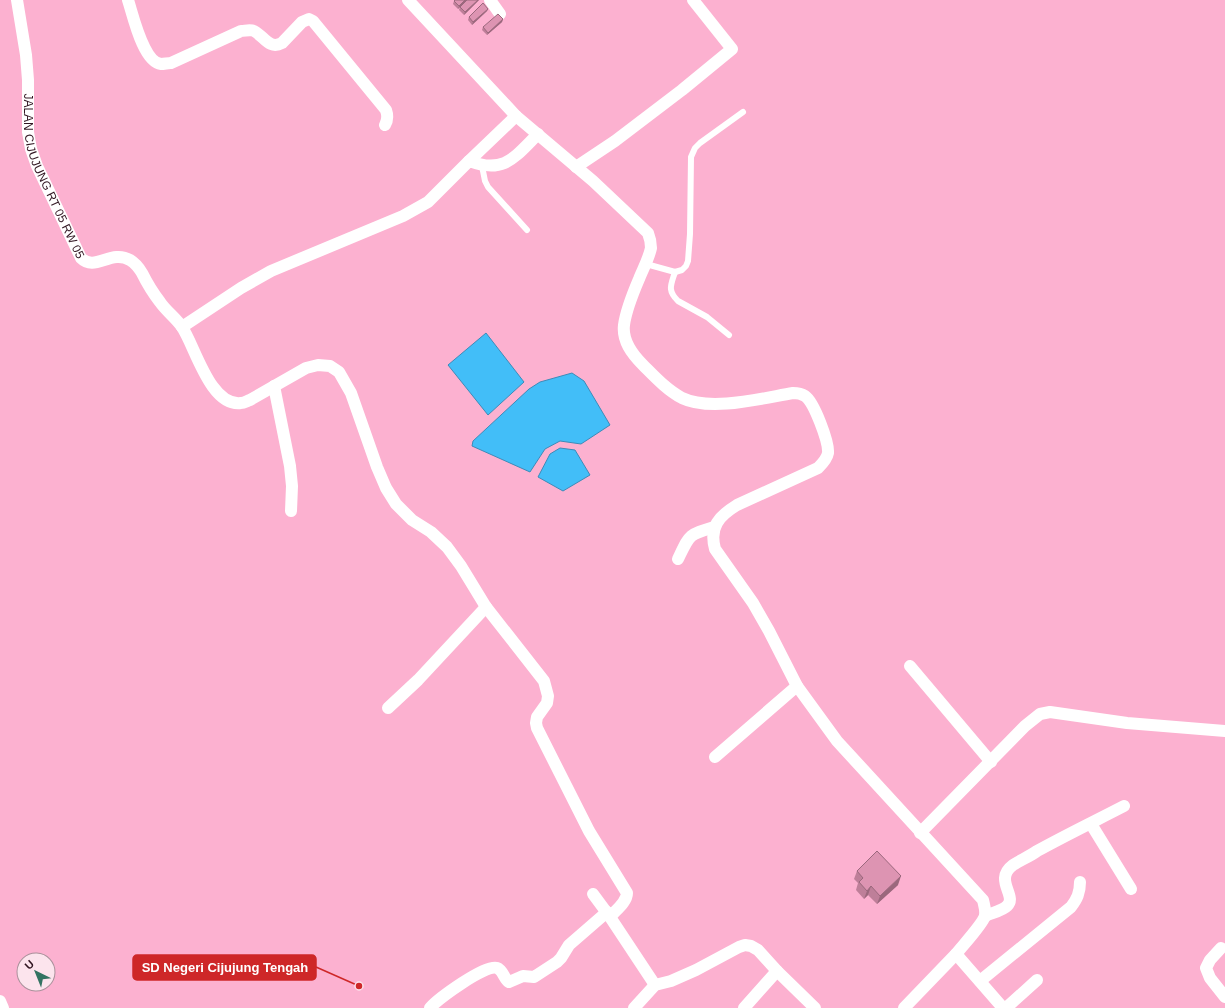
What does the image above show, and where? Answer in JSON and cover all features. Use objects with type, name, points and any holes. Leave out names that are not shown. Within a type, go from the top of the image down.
[{"type":"street","name":"JALAN CIJUJUNG RT 05 RW 05","points":[[17,0],[27,66],[28,132],[32,149],[37,166],[81,258],[88,263],[93,263],[114,256],[131,260],[137,266],[153,293],[182,327]]},
{"type":"street","points":[[128,0],[145,50],[151,59],[160,64],[171,63],[241,31],[254,31],[270,44],[278,45],[282,43],[302,22],[309,19],[313,21],[386,110],[388,121],[385,125]]},
{"type":"street","points":[[408,0],[516,116],[576,167],[648,233],[651,247],[627,313],[624,325],[624,335],[628,346],[636,357],[659,382],[683,398],[698,402],[714,404],[742,402],[793,393],[806,397],[812,404],[827,443],[828,453],[825,461],[818,468],[728,510],[714,527],[713,542],[715,549],[753,602],[796,686],[837,741],[983,900],[985,916],[981,922],[956,954],[904,1008]]},
{"type":"street","points":[[490,0],[500,14]]},
{"type":"street","points":[[576,167],[621,137],[732,50],[732,48],[693,0]]},
{"type":"street","points":[[430,1008],[452,989],[476,975],[492,968],[498,968],[509,982],[525,976],[534,977],[559,960],[569,946],[624,902],[627,897],[627,893],[589,831],[537,728],[537,718],[546,703],[548,696],[544,681],[486,607],[461,566],[447,547],[431,532],[412,520],[396,504],[386,488],[377,468],[351,394],[339,372],[330,366],[318,365],[306,368],[250,400],[241,403],[232,402],[224,398],[204,374],[182,327],[241,288],[272,271],[403,216],[428,202],[516,116]]},
{"type":"street","points":[[469,161],[482,166],[495,167],[503,164],[516,155],[538,134]]},
{"type":"street","points":[[274,386],[290,466],[292,486],[291,511]]},
{"type":"street","points":[[678,559],[690,536],[694,533],[714,527]]},
{"type":"street","points":[[388,708],[418,680],[486,607]]},
{"type":"street","points":[[910,666],[991,762]]},
{"type":"street","points":[[715,757],[796,686]]},
{"type":"street","points":[[920,833],[1033,718],[1040,714],[1050,712],[1127,723],[1225,731]]},
{"type":"street","points":[[985,916],[1003,909],[1010,902],[1005,876],[1013,865],[1060,838],[1091,824],[1124,806]]},
{"type":"street","points":[[1091,824],[1131,889]]},
{"type":"street","points":[[980,981],[1071,907],[1080,892],[1080,882]]},
{"type":"street","points":[[593,894],[609,914],[655,986]]},
{"type":"street","points":[[634,1008],[655,986],[696,970],[745,945],[751,946],[758,950],[815,1008]]},
{"type":"street","points":[[1221,948],[1210,960],[1206,968],[1210,978],[1225,996]]},
{"type":"street","points":[[956,954],[1005,1008],[1037,980]]},
{"type":"street","points":[[744,1008],[776,970]]},
{"type":"street","points":[[0,1001],[3,1008]]},
{"type":"lane","points":[[646,264],[675,272],[682,270],[686,266],[688,261],[690,234],[691,158],[693,152],[700,143],[743,112]]},
{"type":"lane","points":[[482,166],[485,181],[488,187],[527,230]]},
{"type":"lane","points":[[675,272],[670,289],[672,296],[717,324],[729,335]]},
{"type":"water","points":[[486,333],[524,382],[488,415],[448,365]]},
{"type":"water","points":[[572,373],[584,381],[610,425],[581,444],[560,441],[545,449],[530,472],[472,446],[473,441],[529,389],[540,382]]},
{"type":"water","points":[[560,448],[575,450],[590,475],[563,491],[538,477],[550,454]]},
{"type":"building","points":[[465,0],[459,6],[454,1]]},
{"type":"building","points":[[467,0],[478,0],[465,12],[460,7]]},
{"type":"building","points":[[483,3],[488,9],[473,22],[469,17]]},
{"type":"building","points":[[498,14],[503,19],[488,33],[483,27]]},
{"type":"building","points":[[877,851],[901,876],[880,896],[871,886],[867,891],[859,882],[863,878],[857,871]]},
{"type":"place","name":"SD Negeri Cijujung Tengah","points":[[359,986]]}]
